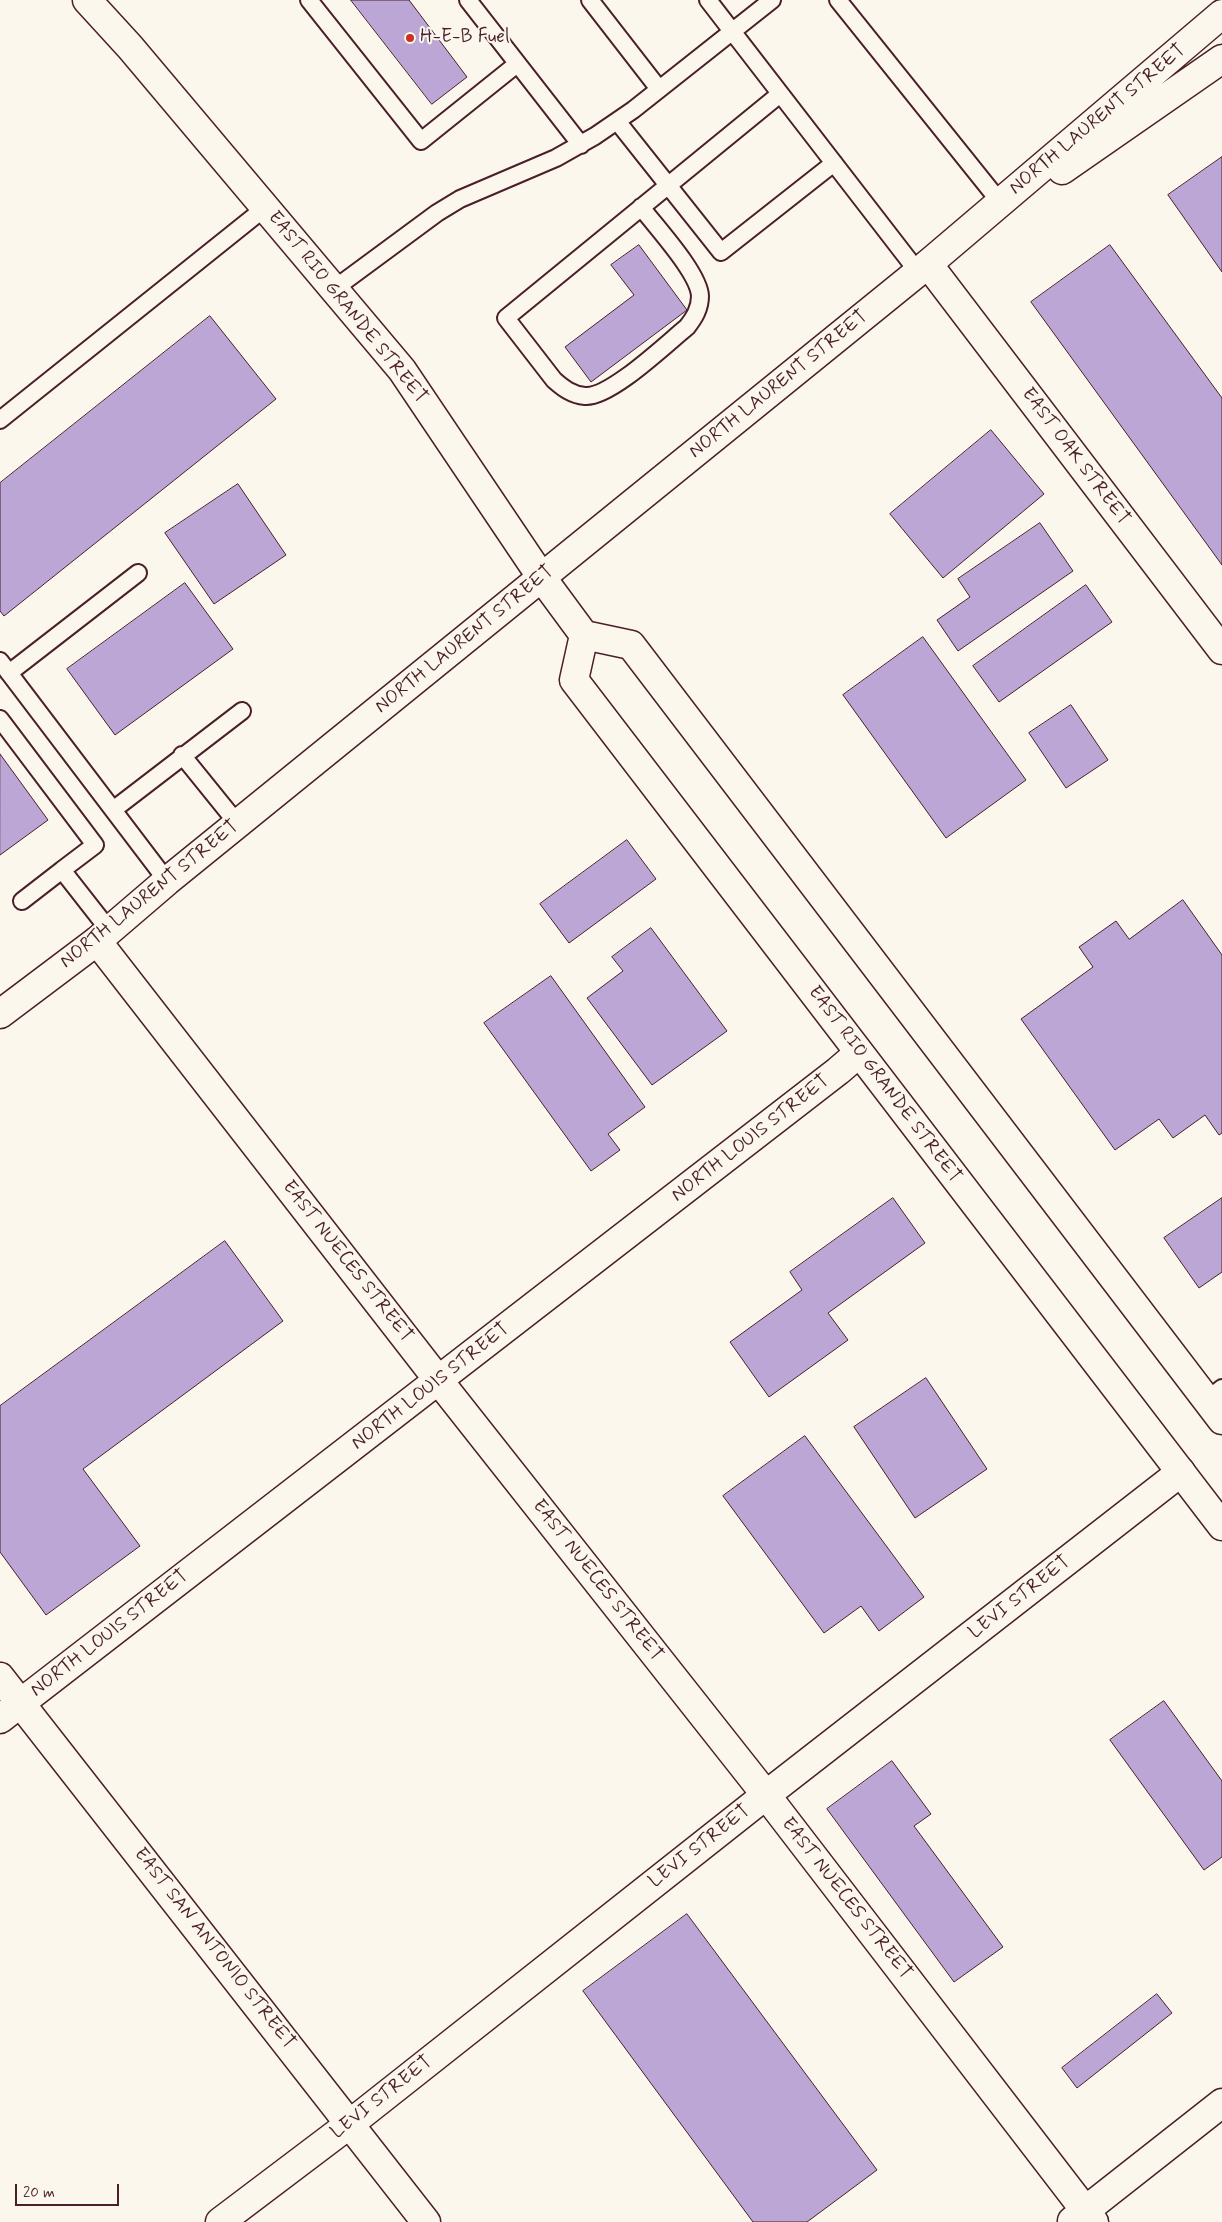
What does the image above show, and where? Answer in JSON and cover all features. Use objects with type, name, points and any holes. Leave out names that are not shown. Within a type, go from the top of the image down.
[{"type":"street","name":"EAST RIO GRANDE STREET","points":[[87,0],[130,47],[402,370],[542,578],[584,635],[574,680],[1222,1526]]},
{"type":"street","name":"NORTH LAURENT STREET","points":[[0,1014],[103,935],[167,880],[923,268],[1222,14]]},
{"type":"street","name":"NORTH LAURENT STREET","points":[[923,268],[1222,59]]},
{"type":"street","name":"EAST OAK STREET","points":[[923,268],[1222,650]]},
{"type":"street","points":[[584,635],[631,645],[1217,1403]]},
{"type":"street","name":"EAST NUECES STREET","points":[[103,935],[439,1381],[766,1795],[1083,2218]]},
{"type":"street","name":"NORTH LOUIS STREET","points":[[10,1711],[439,1381],[859,1053]]},
{"type":"street","name":"LEVI STREET","points":[[220,2222],[351,2123],[766,1795],[1181,1472]]},
{"type":"street","name":"EAST SAN ANTONIO STREET","points":[[0,1677],[10,1711],[351,2123],[426,2222]]},
{"type":"street","points":[[1083,2218],[1222,2103]]},
{"type":"lane","points":[[309,0],[420,141],[517,64]]},
{"type":"lane","points":[[468,0],[581,145]]},
{"type":"lane","points":[[590,0],[659,89]]},
{"type":"lane","points":[[708,0],[834,163],[923,268]]},
{"type":"lane","points":[[334,289],[437,213],[460,199],[556,158],[581,145],[617,122],[772,0]]},
{"type":"lane","points":[[838,0],[1000,202]]},
{"type":"lane","points":[[641,207],[693,275],[700,295],[695,317],[687,327],[614,386],[594,396],[574,394],[554,380],[506,318],[641,207],[780,94]]},
{"type":"lane","points":[[617,122],[721,252],[834,163]]},
{"type":"lane","points":[[0,420],[266,207]]},
{"type":"lane","points":[[138,573],[4,667],[167,880]]},
{"type":"lane","points":[[113,810],[182,755],[242,711]]},
{"type":"lane","points":[[0,719],[95,844],[22,901]]},
{"type":"lane","points":[[182,755],[237,824]]},
{"type":"lane","points":[[62,870],[103,935]]},
{"type":"building","name":"H-E-B Fuel","points":[[351,0],[409,0],[467,77],[432,104]]},
{"type":"building","points":[[1222,157],[1222,272],[1168,195]]},
{"type":"building","points":[[639,245],[687,310],[591,382],[565,347],[634,295],[611,265]]},
{"type":"building","points":[[1110,245],[1222,398],[1222,565],[1031,302]]},
{"type":"building","points":[[210,316],[276,399],[4,616],[0,611],[0,483]]},
{"type":"building","points":[[991,430],[1044,494],[943,578],[890,514]]},
{"type":"building","points":[[238,484],[286,555],[214,604],[165,533]]},
{"type":"building","points":[[1040,523],[1073,571],[958,651],[937,620],[970,597],[958,579]]},
{"type":"building","points":[[185,583],[233,649],[115,735],[67,669]]},
{"type":"building","points":[[1086,585],[1112,622],[999,702],[973,666]]},
{"type":"building","points":[[923,637],[1026,780],[946,838],[843,695]]},
{"type":"building","points":[[1071,705],[1108,760],[1066,788],[1029,733]]},
{"type":"building","points":[[0,754],[48,820],[0,855]]},
{"type":"building","points":[[627,840],[656,879],[569,943],[540,904]]},
{"type":"building","points":[[1183,900],[1222,955],[1222,1133],[1219,1135],[1205,1115],[1173,1138],[1159,1119],[1115,1150],[1021,1019],[1093,967],[1079,947],[1116,921],[1129,939]]},
{"type":"building","points":[[651,928],[727,1031],[652,1085],[587,998],[623,971],[612,957]]},
{"type":"building","points":[[551,976],[645,1107],[608,1134],[620,1150],[591,1171],[484,1023]]},
{"type":"building","points":[[893,1198],[925,1243],[828,1313],[848,1340],[769,1397],[730,1342],[802,1290],[790,1272]]},
{"type":"building","points":[[1222,1198],[1222,1272],[1199,1288],[1164,1238]]},
{"type":"building","points":[[225,1241],[283,1321],[83,1469],[140,1546],[46,1615],[0,1552],[0,1406]]},
{"type":"building","points":[[926,1378],[987,1469],[915,1518],[854,1427]]},
{"type":"building","points":[[805,1436],[924,1597],[879,1631],[861,1606],[824,1633],[723,1496]]},
{"type":"building","points":[[1164,1701],[1222,1781],[1222,1857],[1204,1870],[1110,1740]]},
{"type":"building","points":[[892,1761],[931,1814],[914,1826],[1003,1947],[954,1982],[827,1809]]},
{"type":"building","points":[[687,1914],[877,2170],[807,2222],[753,2222],[583,1991]]},
{"type":"building","points":[[1157,1994],[1172,2013],[1077,2088],[1062,2068]]},
{"type":"place","name":"H-E-B Fuel","points":[[410,38]]}]
